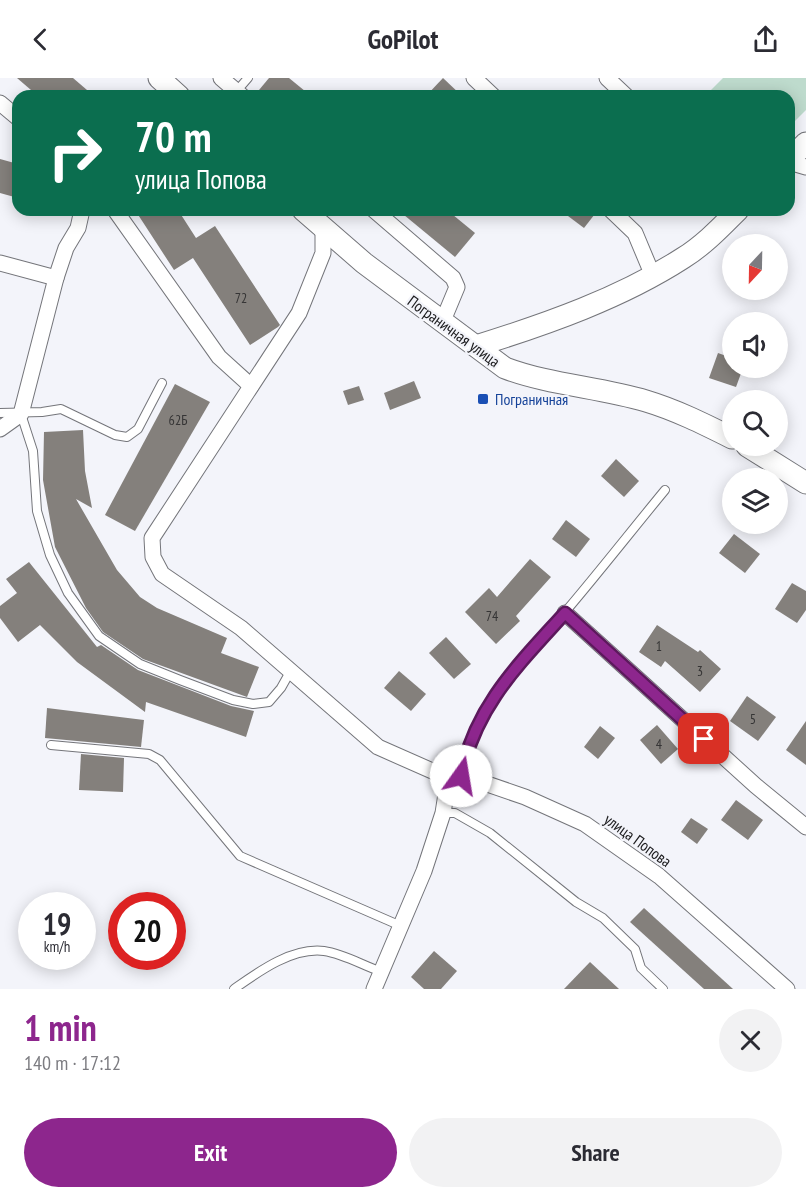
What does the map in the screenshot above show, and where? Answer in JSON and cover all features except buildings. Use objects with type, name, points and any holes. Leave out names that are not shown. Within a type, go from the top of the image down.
[{"type":"main road","points":[[795,155],[806,143]]},
{"type":"main road","name":"Пограничная улица","points":[[310,216],[442,323],[506,368],[515,372],[646,401],[722,434]]},
{"type":"main road","points":[[476,346],[620,293],[685,257],[731,216]]},
{"type":"main road","points":[[763,456],[806,483]]},
{"type":"street","points":[[221,78],[233,90]]},
{"type":"street","points":[[474,78],[487,90]]},
{"type":"street","points":[[607,78],[620,90]]},
{"type":"street","points":[[0,104],[12,113]]},
{"type":"street","points":[[0,429],[21,414],[56,278],[66,248],[78,228],[81,216]]},
{"type":"street","points":[[119,216],[219,357],[251,386]]},
{"type":"street","points":[[381,216],[453,278],[457,287],[442,323]]},
{"type":"street","points":[[617,216],[635,233],[653,276]]},
{"type":"street","name":"улица Попова","points":[[323,228],[323,253],[308,294],[152,538],[153,557],[162,574],[241,628],[378,747],[439,774],[461,776],[525,796],[585,824],[659,876],[787,989]]},
{"type":"street","points":[[0,263],[56,278]]},
{"type":"street","points":[[565,613],[756,786],[806,827]]},
{"type":"street","points":[[374,989],[402,927],[443,813],[446,794],[439,774]]},
{"type":"lane","points":[[0,413],[21,414],[61,409],[115,435],[128,437],[138,429],[162,383]]},
{"type":"lane","points":[[21,414],[33,451],[37,511],[50,555],[68,593],[99,636],[140,664],[234,700],[253,704],[269,702],[281,688],[290,672]]},
{"type":"lane","points":[[461,776],[474,730],[503,682],[565,613],[665,490]]},
{"type":"lane","points":[[51,745],[134,752],[160,760],[240,856],[402,927]]},
{"type":"lane","points":[[443,813],[455,813],[490,833],[576,902],[603,918],[635,949],[641,968],[663,989]]},
{"type":"lane","points":[[234,989],[260,970],[305,951],[323,951],[348,957],[382,972]]},
{"type":"green space","points":[[723,78],[806,78],[806,110],[795,121],[795,90],[711,90]]},
{"type":"place","name":"Пограничная","points":[[483,399]]},
{"type":"route","points":[[461,776],[474,730],[503,682],[565,613],[704,739]]}]
